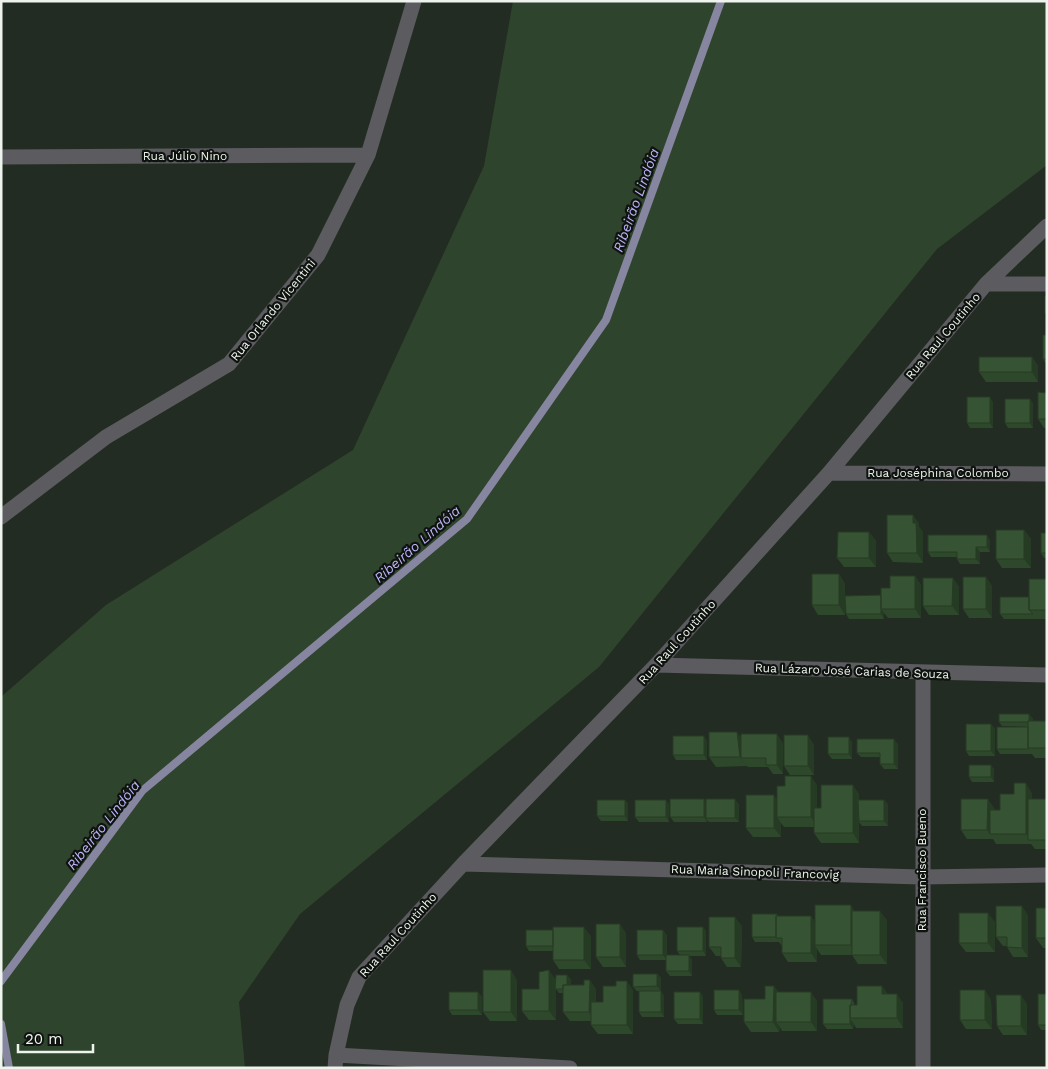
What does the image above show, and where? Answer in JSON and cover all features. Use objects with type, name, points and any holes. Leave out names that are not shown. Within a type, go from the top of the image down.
[{"type":"street","name":"Rua Orlando Vicentini","points":[[1,517],[106,437],[229,364],[318,255],[368,155],[414,1]]},
{"type":"street","name":"Rua Júlio Nino","points":[[1,156],[368,155]]},
{"type":"street","name":"Rua Raul Coutinho","points":[[335,1062],[347,1005],[359,977],[463,864],[656,665],[830,473],[986,284],[1047,226]]},
{"type":"street","points":[[986,284],[1047,284]]},
{"type":"street","name":"Rua Joséphina Colombo","points":[[830,473],[1047,474]]},
{"type":"street","name":"Rua Lázaro José Carias de Souza","points":[[656,665],[923,673],[1047,674]]},
{"type":"street","name":"Rua Francisco Bueno","points":[[923,673],[921,877],[923,1068]]},
{"type":"street","name":"Rua Maria Sinopoli Francovig","points":[[463,864],[921,877],[1047,875]]},
{"type":"street","points":[[335,1062],[570,1068]]},
{"type":"green space","points":[[513,1],[1047,1],[1047,165],[937,249],[599,667],[300,914],[239,1002],[245,1068],[1,1068],[1,697],[106,605],[353,450],[484,166]]},
{"type":"building","points":[[1045,296],[1047,296],[1047,313],[1045,313]]},
{"type":"building","points":[[1043,335],[1047,335],[1047,359],[1043,359]]},
{"type":"building","points":[[979,357],[1032,357],[1032,372],[979,372]]},
{"type":"building","points":[[1038,392],[1047,393],[1047,419],[1038,419]]},
{"type":"building","points":[[967,397],[990,397],[990,423],[967,423]]},
{"type":"building","points":[[1005,399],[1030,399],[1030,423],[1005,423]]},
{"type":"building","points":[[887,515],[913,515],[913,523],[916,523],[917,553],[887,553]]},
{"type":"building","points":[[996,530],[1024,530],[1024,559],[996,559]]},
{"type":"building","points":[[838,532],[869,532],[869,558],[837,558]]},
{"type":"building","points":[[1041,533],[1047,533],[1047,553],[1041,553]]},
{"type":"building","points":[[928,535],[987,535],[987,547],[976,547],[976,559],[957,559],[957,552],[928,552]]},
{"type":"building","points":[[812,574],[839,574],[839,605],[812,605]]},
{"type":"building","points":[[890,576],[915,576],[915,609],[881,609],[881,588],[890,588]]},
{"type":"building","points":[[963,577],[986,577],[986,609],[963,609]]},
{"type":"building","points":[[923,578],[953,578],[952,606],[923,606]]},
{"type":"building","points":[[1029,579],[1047,579],[1047,610],[1029,610]]},
{"type":"building","points":[[881,595],[881,614],[846,614],[845,596]]},
{"type":"building","points":[[1000,597],[1029,597],[1029,610],[1033,614],[1000,614]]},
{"type":"building","points":[[999,714],[1029,714],[1029,721],[999,722]]},
{"type":"building","points":[[1028,721],[1047,721],[1047,748],[1028,748]]},
{"type":"building","points":[[966,724],[991,724],[991,751],[966,751]]},
{"type":"building","points":[[997,727],[1028,727],[1029,749],[997,749]]},
{"type":"building","points":[[709,732],[737,732],[740,757],[709,757]]},
{"type":"building","points":[[741,734],[777,734],[777,765],[766,765],[766,758],[741,758]]},
{"type":"building","points":[[784,735],[808,735],[808,766],[784,766]]},
{"type":"building","points":[[673,736],[704,736],[704,755],[673,755]]},
{"type":"building","points":[[828,737],[849,737],[849,754],[828,754]]},
{"type":"building","points":[[857,739],[894,739],[894,764],[880,764],[880,753],[857,753]]},
{"type":"building","points":[[969,765],[991,765],[991,777],[969,777]]},
{"type":"building","points":[[785,776],[811,776],[811,817],[777,817],[777,786],[785,786]]},
{"type":"building","points":[[1014,783],[1026,783],[1026,834],[990,834],[990,810],[1000,810],[1000,794],[1014,794]]},
{"type":"building","points":[[821,785],[853,785],[853,833],[814,833],[814,808],[821,808]]},
{"type":"building","points":[[746,795],[774,795],[774,828],[746,828]]},
{"type":"building","points":[[670,799],[704,799],[704,817],[670,817]]},
{"type":"building","points":[[706,799],[735,799],[735,818],[706,818]]},
{"type":"building","points":[[961,799],[988,799],[987,830],[961,830]]},
{"type":"building","points":[[1028,799],[1047,799],[1047,840],[1028,840]]},
{"type":"building","points":[[597,800],[625,800],[625,816],[597,816]]},
{"type":"building","points":[[635,800],[666,800],[666,817],[635,817]]},
{"type":"building","points":[[858,800],[884,800],[884,821],[859,821]]},
{"type":"building","points":[[815,905],[851,905],[851,945],[815,945]]},
{"type":"building","points":[[996,906],[1022,906],[1022,948],[1007,947],[1007,937],[996,937]]},
{"type":"building","points":[[1036,908],[1047,908],[1047,938],[1036,938]]},
{"type":"building","points":[[852,911],[880,911],[880,955],[852,955]]},
{"type":"building","points":[[959,913],[988,913],[988,943],[959,943]]},
{"type":"building","points":[[752,914],[777,914],[776,937],[752,937]]},
{"type":"building","points":[[776,916],[811,916],[811,953],[782,953],[782,938],[776,938]]},
{"type":"building","points":[[709,917],[735,917],[735,958],[721,958],[721,947],[709,947]]},
{"type":"building","points":[[596,924],[620,924],[620,957],[596,957]]},
{"type":"building","points":[[553,927],[584,927],[584,960],[553,960]]},
{"type":"building","points":[[677,927],[703,927],[703,951],[677,951]]},
{"type":"building","points":[[526,930],[553,930],[553,946],[526,946]]},
{"type":"building","points":[[637,930],[663,930],[663,955],[637,955]]},
{"type":"building","points":[[666,955],[689,955],[689,971],[666,971]]},
{"type":"building","points":[[483,970],[511,970],[511,1012],[483,1012]]},
{"type":"building","points":[[549,970],[549,1011],[522,1011],[522,989],[539,989],[539,972]]},
{"type":"building","points":[[633,974],[657,974],[657,986],[633,987]]},
{"type":"building","points":[[556,975],[567,975],[567,985],[563,985],[563,989],[555,989]]},
{"type":"building","points":[[584,980],[590,980],[589,1012],[563,1012],[563,985],[584,985]]},
{"type":"building","points":[[616,981],[627,981],[627,1025],[591,1025],[591,1002],[603,1002],[603,986],[616,986]]},
{"type":"building","points":[[765,986],[774,986],[773,1022],[744,1022],[744,999],[765,999]]},
{"type":"building","points":[[857,986],[882,986],[882,994],[897,994],[897,1018],[850,1018],[850,1005],[857,1005]]},
{"type":"building","points":[[714,990],[739,990],[739,1010],[714,1010]]},
{"type":"building","points":[[960,990],[985,990],[985,1020],[960,1020]]},
{"type":"building","points":[[639,991],[661,991],[661,1012],[639,1012]]},
{"type":"building","points":[[449,992],[478,992],[478,1010],[449,1010]]},
{"type":"building","points":[[674,992],[700,992],[700,1019],[674,1019]]},
{"type":"building","points":[[776,992],[811,992],[811,1022],[776,1022]]},
{"type":"building","points":[[1038,994],[1047,994],[1047,1025],[1038,1025]]},
{"type":"building","points":[[996,995],[1021,995],[1021,1026],[997,1026]]},
{"type":"building","points":[[823,999],[852,999],[850,1005],[850,1024],[823,1024]]},
{"type":"waterway","name":"Ribeirão Lindóia","points":[[1,981],[142,791],[467,519],[606,320],[721,1]]},
{"type":"waterway","name":"Ribeirão Lindóia","points":[[1,1024],[9,1068]]}]
